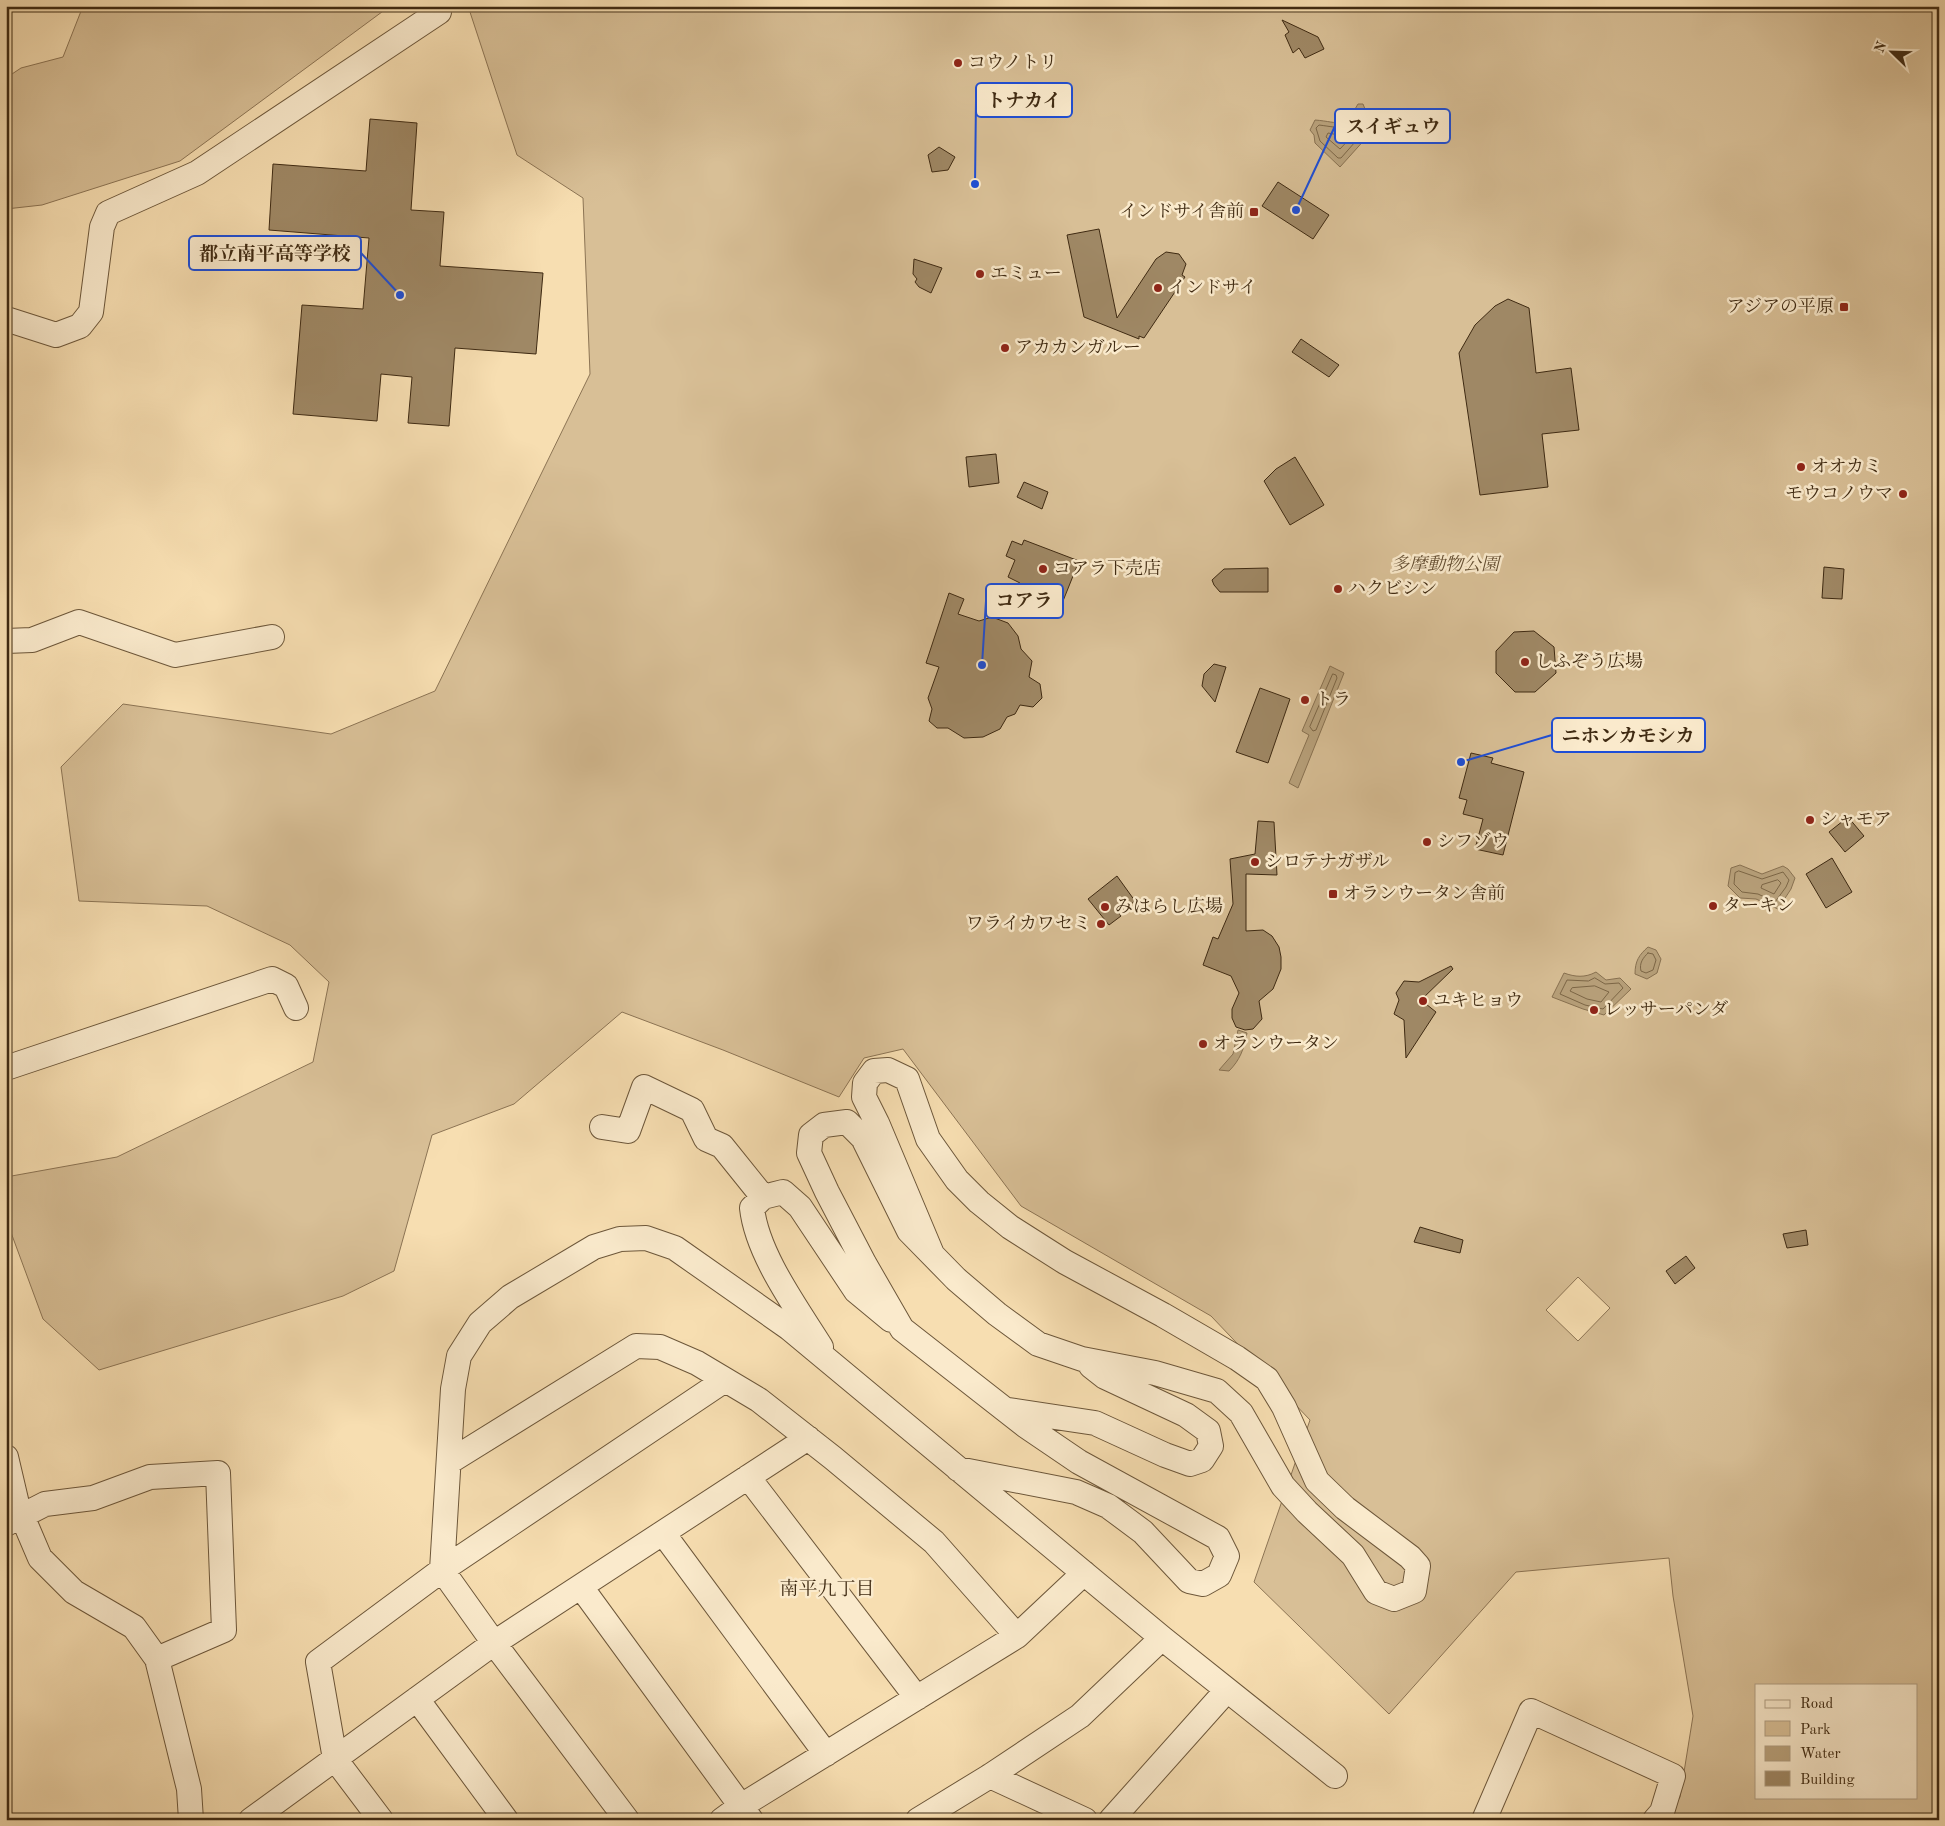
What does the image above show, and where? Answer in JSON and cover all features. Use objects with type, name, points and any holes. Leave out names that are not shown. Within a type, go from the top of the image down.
[{"type":"street","points":[[6,326],[6,319],[56,335],[80,326],[91,312],[102,227],[108,213],[197,173],[439,12]]},
{"type":"street","points":[[6,641],[32,640],[78,622],[175,655],[272,637]]},
{"type":"street","points":[[6,1068],[272,979],[286,986],[296,1008]]},
{"type":"street","points":[[902,1329],[827,1192],[809,1152],[812,1135],[824,1125],[847,1122],[863,1138],[909,1231],[956,1279],[997,1314],[1038,1344],[1082,1359],[1155,1373],[1217,1391],[1241,1413],[1283,1486],[1307,1512],[1353,1555],[1376,1592],[1394,1599],[1414,1591],[1418,1566],[1410,1557],[1344,1508],[1317,1481],[1284,1407],[1267,1379],[1229,1353],[1163,1314],[1066,1262],[1010,1227],[979,1202],[957,1180],[928,1139],[908,1079],[888,1070],[874,1071],[865,1083],[864,1097],[932,1254]]},
{"type":"street","points":[[602,1127],[628,1131],[644,1087],[692,1110],[706,1139],[722,1146],[763,1197]]},
{"type":"street","points":[[831,1363],[776,1275],[754,1226],[752,1208],[763,1197],[782,1192],[800,1207],[856,1291],[1005,1410],[1079,1462],[1218,1538],[1227,1556],[1219,1575],[1203,1584],[1189,1581],[1143,1532],[1108,1506],[1076,1492],[958,1469]]},
{"type":"street","points":[[627,1820],[494,1643],[442,1570],[454,1389],[460,1356],[480,1323],[518,1292],[594,1247],[620,1239],[646,1238],[675,1248],[788,1328],[1162,1638],[1335,1776]]},
{"type":"street","points":[[449,1462],[636,1346],[660,1347],[698,1363],[759,1400],[808,1438],[934,1542],[1017,1636]]},
{"type":"street","points":[[1005,1410],[1095,1423],[1156,1451],[1190,1464],[1202,1460],[1211,1446],[1208,1431],[1186,1415],[1105,1377],[1082,1359]]},
{"type":"street","points":[[381,1820],[335,1759],[318,1662],[442,1570],[726,1380]]},
{"type":"street","points":[[251,1820],[494,1643],[808,1438]]},
{"type":"street","points":[[6,1457],[18,1504],[15,1519],[40,1558],[74,1592],[134,1627],[157,1659],[189,1789],[191,1820]]},
{"type":"street","points":[[15,1519],[45,1504],[94,1498],[150,1477],[218,1474],[224,1630],[157,1659]]},
{"type":"street","points":[[748,1477],[917,1698]]},
{"type":"street","points":[[663,1533],[826,1754]]},
{"type":"street","points":[[581,1587],[738,1815],[826,1754],[1017,1636],[1084,1574]]},
{"type":"street","points":[[918,1820],[990,1776],[1080,1716],[1162,1638]]},
{"type":"street","points":[[1111,1820],[1227,1690]]},
{"type":"street","points":[[417,1699],[506,1820]]},
{"type":"street","points":[[1484,1820],[1531,1711],[1673,1776],[1662,1812],[1655,1820]]},
{"type":"street","points":[[990,1776],[1085,1820]]},
{"type":"green space","points":[[83,6],[390,6],[180,161],[42,205],[6,209],[6,78],[21,68],[63,57]]},
{"type":"green space","name":"多摩動物公園","points":[[468,6],[1939,6],[1939,1820],[1667,1820],[1680,1797],[1693,1716],[1673,1596],[1669,1558],[1516,1572],[1389,1714],[1254,1582],[1310,1420],[1211,1316],[1021,1206],[903,1049],[864,1058],[839,1097],[622,1012],[514,1104],[432,1135],[394,1271],[343,1296],[99,1370],[43,1319],[6,1219],[6,1177],[117,1157],[313,1062],[329,982],[290,945],[207,906],[79,901],[61,767],[123,704],[331,734],[435,691],[590,374],[583,198],[517,155]],"holes":[[[1578,1277],[1610,1308],[1578,1341],[1546,1310]]]},
{"type":"water","points":[[1358,104],[1363,104],[1367,114],[1375,119],[1376,127],[1340,167],[1315,143],[1314,135],[1310,130],[1315,120],[1336,123],[1345,121]]},
{"type":"water","points":[[1330,666],[1344,673],[1298,788],[1289,783],[1309,735],[1302,731]]},
{"type":"water","points":[[1740,865],[1762,874],[1783,866],[1788,869],[1795,878],[1791,889],[1778,909],[1756,899],[1740,898],[1728,886],[1731,868]]},
{"type":"water","points":[[1648,947],[1656,950],[1661,959],[1657,973],[1647,979],[1635,974],[1638,959]]},
{"type":"water","points":[[1596,972],[1606,980],[1620,978],[1631,989],[1604,1015],[1552,997],[1564,973],[1580,976]]},
{"type":"water","points":[[1238,1030],[1247,1033],[1241,1054],[1229,1071],[1219,1070],[1233,1054]]},
{"type":"building","points":[[1282,20],[1318,37],[1324,49],[1305,58],[1299,48],[1293,53],[1285,35],[1289,32]]},
{"type":"building","points":[[370,119],[417,123],[411,210],[444,212],[440,266],[543,273],[536,354],[455,348],[449,426],[408,423],[412,377],[381,374],[377,421],[293,414],[302,305],[363,309],[369,238],[269,230],[273,164],[366,171]]},
{"type":"building","points":[[939,147],[955,157],[948,170],[932,172],[928,155]]},
{"type":"building","points":[[1278,182],[1329,215],[1313,239],[1262,206]]},
{"type":"building","name":"インドサイ","points":[[1099,229],[1117,318],[1156,259],[1166,252],[1179,254],[1186,264],[1182,275],[1185,277],[1144,338],[1139,336],[1139,339],[1084,317],[1067,235]]},
{"type":"building","points":[[914,259],[942,268],[931,293],[919,287],[915,282],[917,279],[913,274]]},
{"type":"building","points":[[1508,299],[1529,308],[1536,373],[1571,368],[1579,430],[1542,434],[1548,487],[1480,495],[1459,353],[1475,325],[1495,306]]},
{"type":"building","points":[[1301,339],[1339,365],[1329,377],[1292,352]]},
{"type":"building","points":[[996,454],[999,483],[969,487],[966,457]]},
{"type":"building","points":[[1295,457],[1324,505],[1290,525],[1264,481],[1276,469]]},
{"type":"building","points":[[1024,482],[1048,492],[1042,509],[1017,497]]},
{"type":"building","name":"コアラ下売店","points":[[1024,540],[1079,561],[1061,606],[1017,589],[1020,583],[1008,577],[1015,560],[1006,556],[1012,541],[1022,545]]},
{"type":"building","points":[[1824,567],[1844,569],[1842,599],[1822,598]]},
{"type":"building","points":[[1268,568],[1268,592],[1220,592],[1212,580],[1224,569]]},
{"type":"building","points":[[949,593],[964,599],[958,614],[979,621],[992,617],[1008,623],[1018,636],[1021,649],[1032,661],[1029,677],[1040,684],[1042,698],[1033,707],[1020,705],[1015,714],[1007,717],[1000,729],[983,737],[964,738],[948,728],[937,728],[929,721],[932,709],[928,698],[939,667],[926,663]]},
{"type":"building","name":"しふぞう広場","points":[[1534,631],[1554,647],[1556,673],[1535,692],[1515,692],[1496,673],[1496,651],[1514,632]]},
{"type":"building","points":[[1214,664],[1226,667],[1215,702],[1202,686],[1204,674]]},
{"type":"building","points":[[1260,688],[1290,699],[1268,763],[1236,752]]},
{"type":"building","points":[[1471,753],[1493,758],[1491,763],[1524,772],[1503,855],[1475,849],[1483,819],[1463,814],[1467,800],[1459,798]]},
{"type":"building","points":[[1848,817],[1864,836],[1845,852],[1829,832]]},
{"type":"building","points":[[1258,821],[1274,822],[1277,875],[1246,874],[1246,931],[1263,930],[1272,936],[1279,947],[1281,969],[1273,989],[1259,1001],[1262,1019],[1253,1029],[1245,1030],[1236,1027],[1232,1018],[1232,1009],[1239,993],[1231,976],[1203,965],[1213,937],[1218,939],[1233,904],[1230,859],[1255,854]]},
{"type":"building","points":[[1832,858],[1852,892],[1826,908],[1806,874]]},
{"type":"building","points":[[1117,876],[1135,901],[1119,913],[1121,916],[1109,925],[1088,899]]},
{"type":"building","points":[[1451,966],[1453,969],[1421,1000],[1436,1012],[1406,1058],[1404,1020],[1394,1014],[1399,1000],[1396,993],[1404,981],[1419,982]]},
{"type":"building","points":[[1420,1227],[1463,1240],[1460,1253],[1414,1242]]},
{"type":"building","points":[[1806,1230],[1808,1245],[1787,1248],[1783,1234]]},
{"type":"building","points":[[1686,1256],[1695,1268],[1675,1284],[1666,1271]]},
{"type":"place","name":"コウノトリ","points":[[958,63]]},
{"type":"place","name":"トナカイ","points":[[975,184]]},
{"type":"place","name":"スイギュウ","points":[[1296,210]]},
{"type":"place","name":"インドサイ舎前","points":[[1254,212]]},
{"type":"place","name":"エミュー","points":[[980,274]]},
{"type":"place","name":"インドサイ","points":[[1158,288]]},
{"type":"place","name":"都立南平高等学校","points":[[400,295]]},
{"type":"place","name":"アジアの平原","points":[[1844,307]]},
{"type":"place","name":"アカカンガルー","points":[[1005,348]]},
{"type":"place","name":"オオカミ","points":[[1801,467]]},
{"type":"place","name":"モウコノウマ","points":[[1903,494]]},
{"type":"place","name":"コアラ下売店","points":[[1043,569]]},
{"type":"place","name":"ハクビシン","points":[[1338,589]]},
{"type":"place","name":"しふぞう広場","points":[[1525,662]]},
{"type":"place","name":"コアラ","points":[[982,665]]},
{"type":"place","name":"トラ","points":[[1305,700]]},
{"type":"place","name":"ニホンカモシカ","points":[[1461,762]]},
{"type":"place","name":"シャモア","points":[[1810,820]]},
{"type":"place","name":"シフゾウ","points":[[1427,842]]},
{"type":"place","name":"シロテナガザル","points":[[1255,862]]},
{"type":"place","name":"オランウータン舎前","points":[[1333,894]]},
{"type":"place","name":"ターキン","points":[[1713,906]]},
{"type":"place","name":"みはらし広場","points":[[1105,907]]},
{"type":"place","name":"ワライカワセミ","points":[[1101,924]]},
{"type":"place","name":"ユキヒョウ","points":[[1423,1001]]},
{"type":"place","name":"レッサーパンダ","points":[[1594,1010]]},
{"type":"place","name":"オランウータン","points":[[1203,1044]]},
{"type":"district","name":"南平九丁目","points":[[827,1590]]}]
